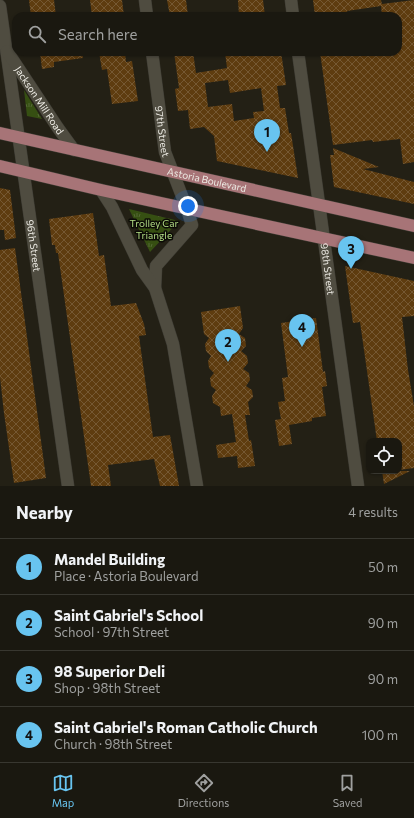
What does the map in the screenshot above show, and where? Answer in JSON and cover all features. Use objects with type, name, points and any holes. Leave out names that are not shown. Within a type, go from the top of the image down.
[{"type":"main road","name":"Astoria Boulevard","points":[[0,133],[414,226]]},
{"type":"main road","points":[[0,166],[101,190],[414,258]]},
{"type":"street","points":[[145,0],[146,12]]},
{"type":"street","points":[[291,0],[292,12]]},
{"type":"street","name":"96th Street","points":[[0,6],[68,486]]},
{"type":"street","name":"Jackson Mill Road","points":[[6,49],[74,150]]},
{"type":"street","name":"97th Street","points":[[153,56],[165,152],[192,226],[156,266],[155,288]]},
{"type":"street","name":"98th Street","points":[[299,56],[358,486]]},
{"type":"street","name":"97th Street","points":[[101,190],[112,207],[142,270],[155,288],[173,344],[197,486]]},
{"type":"green space","points":[[24,90],[42,119],[27,116]]},
{"type":"green space","name":"Trolley Car Triangle","points":[[129,209],[179,221],[150,252]]},
{"type":"building","points":[[29,0],[54,0],[56,12],[30,12]]},
{"type":"building","points":[[90,0],[122,0],[124,12],[92,12]]},
{"type":"building","points":[[167,0],[186,0],[188,12],[169,12]]},
{"type":"building","points":[[238,0],[263,0],[264,12],[239,12]]},
{"type":"building","points":[[313,0],[381,0],[382,4],[414,0],[414,162],[403,164],[400,139],[373,142],[372,140],[333,145],[321,56],[402,56],[402,12],[382,12],[381,6],[347,12],[314,12]]},
{"type":"building","points":[[40,56],[83,56],[83,58],[54,62],[54,67],[42,69]]},
{"type":"building","points":[[100,56],[125,56],[126,62],[132,61],[138,101],[112,104],[107,69],[102,70]]},
{"type":"building","points":[[175,56],[194,56],[196,73],[227,68],[226,56],[282,56],[286,85],[277,86],[280,108],[285,108],[289,133],[291,133],[298,178],[217,161],[214,136],[204,127],[190,129],[188,110],[178,111],[175,89],[179,88]],"holes":[[[228,80],[230,93],[261,88],[264,111],[253,112],[254,118],[234,121],[232,104],[208,107],[205,83]]]},
{"type":"building","points":[[333,148],[379,167],[363,169],[414,182],[414,204],[334,187],[330,155],[334,155]]},
{"type":"building","points":[[0,188],[10,190],[16,238],[5,240],[4,230],[0,230]]},
{"type":"building","points":[[93,213],[99,256],[104,255],[111,306],[136,303],[144,324],[146,335],[139,336],[153,437],[170,435],[179,486],[160,486],[154,459],[108,465],[111,486],[91,486],[58,253],[56,253],[55,245],[52,245],[49,219]]},
{"type":"building","points":[[15,248],[46,478],[14,483],[0,377],[0,250]]},
{"type":"building","points":[[345,266],[414,281],[414,316],[402,317],[414,406],[414,468],[402,470],[402,438],[377,438],[360,322],[353,323]]},
{"type":"building","points":[[240,306],[243,328],[239,334],[245,338],[246,346],[241,351],[247,356],[248,363],[243,369],[249,373],[250,380],[246,386],[252,390],[253,397],[248,402],[250,415],[245,415],[255,466],[238,468],[237,456],[218,458],[216,445],[236,442],[232,414],[221,416],[220,407],[213,403],[212,396],[216,390],[211,386],[210,378],[214,373],[209,368],[208,361],[211,356],[206,351],[205,344],[209,338],[204,334],[201,312]]},
{"type":"building","points":[[316,318],[323,372],[325,371],[327,386],[322,387],[326,416],[312,418],[312,421],[289,425],[292,444],[279,446],[275,420],[281,419],[278,402],[285,401],[282,378],[288,377],[281,323]]},
{"type":"building","points":[[402,471],[410,471],[384,484],[382,474],[402,474]]},
{"type":"place","name":"Mandel Building","points":[[267,152]]},
{"type":"place","name":"98 Superior Deli","points":[[351,269]]},
{"type":"place","name":"Saint Gabriel's Roman Catholic Church","points":[[302,347]]},
{"type":"place","name":"Saint Gabriel's School","points":[[228,362]]}]
